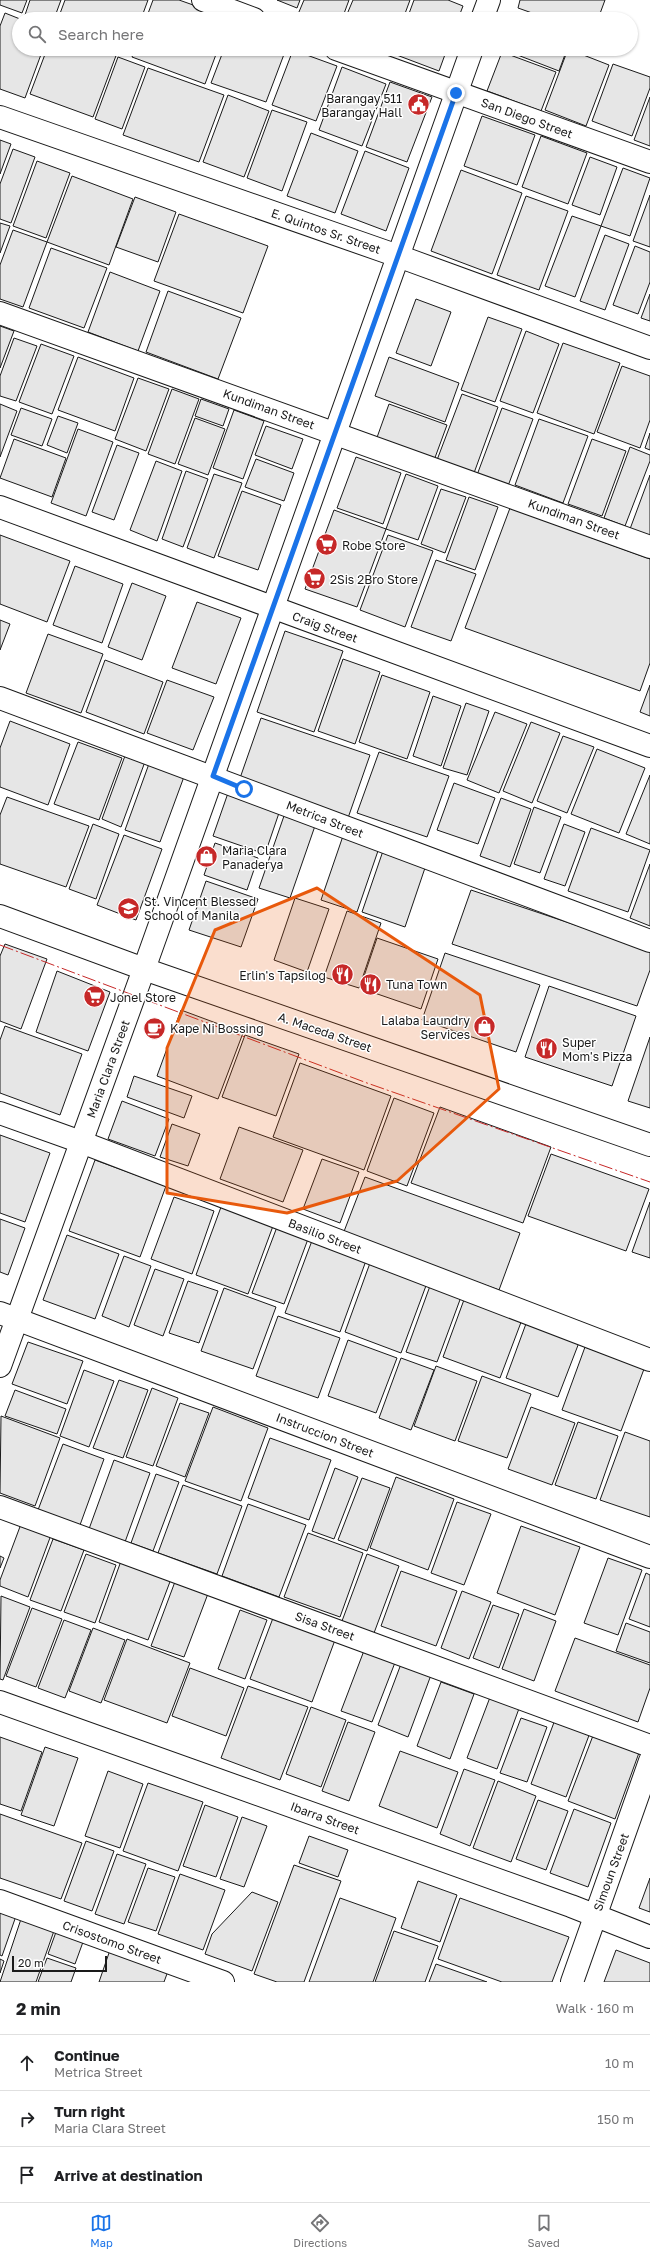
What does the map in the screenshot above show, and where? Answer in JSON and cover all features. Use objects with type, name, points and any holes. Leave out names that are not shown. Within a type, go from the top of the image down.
[{"type":"street","points":[[203,0],[235,12]]},
{"type":"street","points":[[485,12],[489,0]]},
{"type":"street","name":"San Diego Street","points":[[355,56],[650,162]]},
{"type":"street","name":"Maria Clara Street","points":[[0,1366],[8,1316],[81,1142],[469,56]]},
{"type":"street","name":"E. Quintos Sr. Street","points":[[0,117],[398,256],[650,348]]},
{"type":"street","name":"Kundiman Street","points":[[0,313],[335,432],[650,547]]},
{"type":"street","name":"Craig Street","points":[[0,507],[650,746]]},
{"type":"street","name":"Metrica Street","points":[[0,698],[213,776],[650,941]]},
{"type":"street","name":"A. Maceda Street","points":[[0,916],[144,969],[650,1145]]},
{"type":"street","name":"Basilio Street","points":[[0,1113],[81,1142],[650,1360]]},
{"type":"street","name":"Instruccion Street","points":[[8,1316],[650,1557]]},
{"type":"street","name":"Sisa Street","points":[[0,1507],[650,1746]]},
{"type":"street","name":"Ibarra Street","points":[[0,1702],[595,1915],[650,1937]]},
{"type":"street","name":"Simoun Street","points":[[572,1982],[650,1761]]},
{"type":"street","name":"Crisostomo Street","points":[[0,1901],[223,1982]]},
{"type":"highlighted area","points":[[317,888],[480,995],[499,1089],[397,1181],[287,1213],[167,1193],[167,1048],[215,930]]},
{"type":"building","points":[[0,0],[27,0],[22,12],[0,5]]},
{"type":"building","points":[[30,0],[61,0],[57,12],[26,12]]},
{"type":"building","points":[[65,0],[148,0],[144,12],[61,12]]},
{"type":"building","points":[[153,0],[179,0],[213,12],[149,12]]},
{"type":"building","points":[[277,0],[300,0],[297,8]]},
{"type":"building","points":[[304,0],[349,0],[345,12],[299,12]]},
{"type":"building","points":[[353,0],[410,0],[406,12],[348,12]]},
{"type":"building","points":[[414,0],[448,0],[463,6],[461,12],[410,12]]},
{"type":"building","points":[[520,0],[605,0],[601,12],[529,12],[518,8]]},
{"type":"building","points":[[5,13],[12,16],[12,56],[40,56],[25,98],[0,89],[0,26]]},
{"type":"building","points":[[44,56],[116,56],[93,117],[30,94]]},
{"type":"building","points":[[132,56],[215,56],[205,84]]},
{"type":"building","points":[[221,56],[283,56],[266,102],[211,83]]},
{"type":"building","points":[[291,56],[310,56],[337,66],[316,121],[272,105]]},
{"type":"building","points":[[399,56],[444,56],[439,71]]},
{"type":"building","points":[[500,56],[513,56],[556,72],[541,111],[487,91]]},
{"type":"building","points":[[520,56],[564,56],[559,71]]},
{"type":"building","points":[[565,56],[586,56],[609,65],[586,126],[545,110]]},
{"type":"building","points":[[118,57],[145,67],[122,129],[95,119]]},
{"type":"building","points":[[613,64],[650,77],[650,88],[632,136],[592,121]]},
{"type":"building","points":[[342,67],[386,84],[362,146],[319,130]]},
{"type":"building","points":[[148,68],[224,95],[199,162],[123,135]]},
{"type":"building","points":[[390,82],[432,97],[407,162],[366,147]]},
{"type":"building","points":[[228,95],[269,111],[244,177],[203,162]]},
{"type":"building","points":[[650,97],[650,146],[634,140]]},
{"type":"building","points":[[272,110],[307,122],[282,191],[247,178]]},
{"type":"building","points":[[482,116],[535,135],[517,185],[464,166]]},
{"type":"building","points":[[311,133],[358,151],[335,213],[287,196]]},
{"type":"building","points":[[541,136],[587,153],[568,204],[522,187]]},
{"type":"building","points":[[0,140],[11,144],[0,174]]},
{"type":"building","points":[[13,149],[35,157],[11,223],[0,219],[0,184]]},
{"type":"building","points":[[365,151],[409,168],[386,231],[341,214]]},
{"type":"building","points":[[590,157],[617,167],[600,215],[572,205]]},
{"type":"building","points":[[37,161],[70,173],[46,238],[13,226]]},
{"type":"building","points":[[623,168],[650,178],[630,236],[601,226]]},
{"type":"building","points":[[461,170],[522,193],[492,274],[431,251]]},
{"type":"building","points":[[72,176],[133,199],[109,265],[47,242]]},
{"type":"building","points":[[650,195],[650,247],[633,241]]},
{"type":"building","points":[[526,196],[568,211],[539,290],[497,275]]},
{"type":"building","points":[[135,197],[176,212],[158,262],[116,247]]},
{"type":"building","points":[[179,214],[268,246],[243,313],[154,281]]},
{"type":"building","points":[[572,216],[601,226],[575,297],[545,286]]},
{"type":"building","points":[[0,223],[10,226],[0,253]]},
{"type":"building","points":[[13,230],[47,242],[23,307],[0,299],[0,265]]},
{"type":"building","points":[[605,235],[629,244],[605,310],[580,301]]},
{"type":"building","points":[[635,246],[650,252],[650,282],[638,314],[613,305]]},
{"type":"building","points":[[51,248],[107,268],[84,328],[29,308]]},
{"type":"building","points":[[110,272],[160,291],[138,351],[88,332]]},
{"type":"building","points":[[168,291],[241,318],[218,379],[146,352]]},
{"type":"building","points":[[650,294],[650,321],[641,318]]},
{"type":"building","points":[[416,299],[451,312],[431,366],[396,353]]},
{"type":"building","points":[[488,317],[522,329],[495,402],[461,390]]},
{"type":"building","points":[[0,326],[14,331],[0,368]]},
{"type":"building","points":[[526,331],[559,344],[533,413],[500,401]]},
{"type":"building","points":[[14,338],[37,346],[16,401],[0,396],[0,376]]},
{"type":"building","points":[[563,343],[620,363],[594,434],[537,413]]},
{"type":"building","points":[[41,344],[74,356],[52,414],[19,402]]},
{"type":"building","points":[[78,357],[134,378],[115,431],[58,410]]},
{"type":"building","points":[[389,357],[459,383],[445,422],[375,396]]},
{"type":"building","points":[[622,366],[650,376],[650,420],[640,448],[597,432]]},
{"type":"building","points":[[138,378],[169,389],[146,451],[115,439]]},
{"type":"building","points":[[172,389],[199,399],[175,464],[148,454]]},
{"type":"building","points":[[462,394],[498,407],[474,473],[437,460]]},
{"type":"building","points":[[201,399],[229,409],[223,426],[195,416]]},
{"type":"building","points":[[0,404],[17,411],[0,457]]},
{"type":"building","points":[[389,404],[447,425],[433,463],[375,443]]},
{"type":"building","points":[[21,408],[52,419],[42,446],[11,435]]},
{"type":"building","points":[[502,408],[533,419],[508,486],[477,475]]},
{"type":"building","points":[[234,410],[264,421],[243,479],[213,468]]},
{"type":"building","points":[[58,416],[78,423],[67,453],[47,445]]},
{"type":"building","points":[[195,418],[225,429],[208,475],[178,464]]},
{"type":"building","points":[[539,419],[588,436],[563,503],[515,485]]},
{"type":"building","points":[[266,426],[303,439],[292,469],[255,455]]},
{"type":"building","points":[[78,429],[113,442],[86,516],[51,503]]},
{"type":"building","points":[[650,433],[650,450],[645,448]]},
{"type":"building","points":[[14,439],[66,458],[52,497],[0,478]]},
{"type":"building","points":[[592,439],[626,451],[602,516],[568,504]]},
{"type":"building","points":[[117,445],[139,453],[114,520],[92,512]]},
{"type":"building","points":[[630,447],[650,455],[650,461],[625,526],[604,518]]},
{"type":"building","points":[[356,457],[401,473],[383,524],[337,508]]},
{"type":"building","points":[[256,459],[294,473],[284,501],[245,487]]},
{"type":"building","points":[[156,461],[182,471],[157,541],[130,530]]},
{"type":"building","points":[[186,471],[208,479],[183,547],[162,539]]},
{"type":"building","points":[[214,474],[242,483],[214,558],[187,548]]},
{"type":"building","points":[[406,474],[438,486],[418,540],[386,529]]},
{"type":"building","points":[[650,475],[650,536],[630,529]]},
{"type":"building","points":[[441,489],[466,497],[445,553],[421,544]]},
{"type":"building","points":[[242,491],[281,505],[258,570],[218,556]]},
{"type":"building","points":[[469,497],[498,507],[475,570],[446,560]]},
{"type":"building","points":[[510,508],[650,559],[650,663],[640,691],[465,628]]},
{"type":"building","points":[[334,510],[386,529],[357,607],[305,589]]},
{"type":"building","points":[[0,535],[70,561],[47,622],[0,604]]},
{"type":"building","points":[[388,535],[433,551],[405,627],[360,610]]},
{"type":"building","points":[[436,560],[476,574],[451,641],[411,627]]},
{"type":"building","points":[[75,566],[123,584],[102,643],[53,625]]},
{"type":"building","points":[[132,583],[166,596],[142,660],[108,647]]},
{"type":"building","points":[[197,602],[241,618],[216,684],[172,668]]},
{"type":"building","points":[[0,620],[10,624],[0,650]]},
{"type":"building","points":[[285,631],[343,651],[314,732],[257,712]]},
{"type":"building","points":[[48,634],[103,654],[81,713],[26,693]]},
{"type":"building","points":[[343,659],[380,672],[355,744],[318,731]]},
{"type":"building","points":[[105,660],[163,682],[144,734],[86,712]]},
{"type":"building","points":[[382,675],[430,692],[407,759],[359,742]]},
{"type":"building","points":[[167,680],[214,697],[193,750],[147,733]]},
{"type":"building","points":[[650,685],[650,716],[640,712]]},
{"type":"building","points":[[433,696],[461,706],[441,766],[413,756]]},
{"type":"building","points":[[466,703],[489,711],[467,775],[443,768]]},
{"type":"building","points":[[495,712],[527,724],[499,793],[467,780]]},
{"type":"building","points":[[261,718],[370,755],[348,818],[239,781]]},
{"type":"building","points":[[10,721],[70,744],[48,805],[0,787],[0,748]]},
{"type":"building","points":[[531,722],[560,733],[532,803],[503,791]]},
{"type":"building","points":[[563,736],[594,747],[567,813],[537,801]]},
{"type":"building","points":[[78,742],[122,758],[99,820],[54,804]]},
{"type":"building","points":[[597,749],[645,768],[619,833],[571,814]]},
{"type":"building","points":[[379,752],[449,776],[427,837],[357,813]]},
{"type":"building","points":[[126,753],[146,759],[121,827],[102,819]]},
{"type":"building","points":[[150,761],[185,774],[160,842],[125,830]]},
{"type":"building","points":[[650,775],[650,844],[626,834]]},
{"type":"building","points":[[454,783],[495,798],[478,844],[437,830]]},
{"type":"building","points":[[228,793],[280,810],[265,854],[213,836]]},
{"type":"building","points":[[7,797],[89,826],[66,887],[0,864],[0,815]]},
{"type":"building","points":[[501,798],[531,809],[510,867],[480,856]]},
{"type":"building","points":[[534,807],[561,817],[540,873],[514,864]]},
{"type":"building","points":[[285,813],[316,823],[290,898],[259,888]]},
{"type":"building","points":[[93,824],[119,834],[96,899],[69,889]]},
{"type":"building","points":[[564,824],[585,832],[565,886],[544,879]]},
{"type":"building","points":[[591,828],[650,850],[628,912],[568,891]]},
{"type":"building","points":[[344,833],[380,845],[357,912],[321,900]]},
{"type":"building","points":[[124,835],[162,849],[136,920],[97,905]]},
{"type":"building","points":[[215,843],[258,858],[247,890],[204,875]]},
{"type":"building","points":[[384,848],[427,862],[405,927],[362,912]]},
{"type":"building","points":[[650,864],[650,926],[630,918]]},
{"type":"building","points":[[206,881],[258,899],[241,947],[189,930]]},
{"type":"building","points":[[471,890],[650,950],[650,970],[637,1006],[452,944]]},
{"type":"building","points":[[295,898],[329,909],[307,972],[274,960]]},
{"type":"building","points":[[347,911],[381,923],[359,988],[324,977]]},
{"type":"building","points":[[377,938],[438,959],[421,1009],[360,988]]},
{"type":"building","points":[[5,944],[47,959],[21,1029],[0,1021],[0,956]]},
{"type":"building","points":[[445,953],[540,985],[516,1052],[422,1020]]},
{"type":"building","points":[[57,971],[110,992],[88,1051],[36,1032]]},
{"type":"building","points":[[549,986],[636,1016],[612,1086],[525,1057]]},
{"type":"building","points":[[181,1010],[243,1033],[218,1099],[157,1076]]},
{"type":"building","points":[[5,1026],[82,1054],[60,1115],[0,1093],[0,1040]]},
{"type":"building","points":[[245,1035],[299,1054],[276,1116],[222,1097]]},
{"type":"building","points":[[650,1037],[650,1108],[628,1101]]},
{"type":"building","points":[[300,1063],[391,1096],[364,1170],[273,1137]]},
{"type":"building","points":[[134,1076],[192,1096],[184,1118],[127,1097]]},
{"type":"building","points":[[394,1098],[434,1113],[407,1186],[367,1171]]},
{"type":"building","points":[[122,1101],[169,1119],[155,1156],[108,1139]]},
{"type":"building","points":[[440,1107],[551,1147],[523,1223],[411,1183]]},
{"type":"building","points":[[172,1124],[200,1134],[188,1166],[160,1157]]},
{"type":"building","points":[[239,1127],[303,1150],[283,1202],[220,1179]]},
{"type":"building","points":[[0,1135],[50,1153],[25,1222],[0,1213]]},
{"type":"building","points":[[551,1154],[649,1189],[626,1251],[528,1216]]},
{"type":"building","points":[[322,1159],[359,1172],[340,1223],[303,1209]]},
{"type":"building","points":[[95,1160],[166,1186],[140,1257],[69,1231]]},
{"type":"building","points":[[365,1177],[520,1233],[499,1290],[343,1234]]},
{"type":"building","points":[[174,1197],[214,1211],[192,1274],[151,1259]]},
{"type":"building","points":[[650,1202],[650,1258],[632,1252]]},
{"type":"building","points":[[221,1207],[273,1226],[248,1294],[196,1275]]},
{"type":"building","points":[[0,1219],[25,1228],[8,1275],[0,1272]]},
{"type":"building","points":[[277,1227],[308,1239],[284,1304],[252,1293]]},
{"type":"building","points":[[67,1235],[119,1254],[95,1319],[43,1300]]},
{"type":"building","points":[[313,1238],[367,1258],[340,1332],[285,1313]]},
{"type":"building","points":[[124,1256],[151,1266],[129,1327],[102,1316]]},
{"type":"building","points":[[370,1263],[427,1283],[401,1353],[345,1332]]},
{"type":"building","points":[[155,1269],[184,1279],[163,1336],[134,1325]]},
{"type":"building","points":[[188,1281],[218,1291],[199,1343],[169,1333]]},
{"type":"building","points":[[430,1286],[461,1297],[437,1362],[406,1352]]},
{"type":"building","points":[[224,1288],[276,1307],[253,1369],[201,1351]]},
{"type":"building","points":[[465,1297],[523,1317],[500,1378],[443,1357]]},
{"type":"building","points":[[278,1316],[340,1338],[318,1398],[256,1376]]},
{"type":"building","points":[[527,1321],[580,1340],[558,1397],[506,1378]]},
{"type":"building","points":[[348,1340],[397,1358],[376,1413],[328,1396]]},
{"type":"building","points":[[28,1342],[83,1361],[67,1404],[12,1384]]},
{"type":"building","points":[[585,1347],[644,1369],[621,1431],[562,1410]]},
{"type":"building","points":[[401,1358],[434,1370],[411,1430],[379,1418]]},
{"type":"building","points":[[436,1366],[477,1381],[455,1441],[414,1426]]},
{"type":"building","points":[[84,1370],[114,1381],[89,1447],[60,1436]]},
{"type":"building","points":[[482,1376],[531,1394],[507,1458],[458,1441]]},
{"type":"building","points":[[119,1380],[148,1390],[123,1458],[93,1448]]},
{"type":"building","points":[[152,1388],[178,1398],[153,1466],[126,1457]]},
{"type":"building","points":[[15,1390],[66,1409],[57,1434],[5,1416]]},
{"type":"building","points":[[180,1403],[209,1413],[185,1477],[156,1466]]},
{"type":"building","points":[[213,1407],[268,1428],[241,1501],[185,1481]]},
{"type":"building","points":[[531,1407],[575,1423],[552,1485],[508,1469]]},
{"type":"building","points":[[1,1416],[60,1438],[35,1506],[0,1493]]},
{"type":"building","points":[[578,1422],[618,1436],[596,1499],[555,1485]]},
{"type":"building","points":[[625,1432],[650,1441],[650,1517],[600,1500]]},
{"type":"building","points":[[270,1438],[331,1460],[309,1520],[248,1498]]},
{"type":"building","points":[[63,1444],[104,1459],[80,1525],[38,1510]]},
{"type":"building","points":[[114,1460],[150,1473],[125,1542],[89,1529]]},
{"type":"building","points":[[335,1468],[358,1477],[334,1539],[312,1531]]},
{"type":"building","points":[[156,1474],[179,1482],[153,1551],[131,1543]]},
{"type":"building","points":[[396,1477],[454,1499],[428,1570],[370,1548]]},
{"type":"building","points":[[362,1478],[390,1488],[367,1551],[338,1540]]},
{"type":"building","points":[[183,1485],[242,1506],[217,1574],[158,1553]]},
{"type":"building","points":[[457,1502],[491,1514],[464,1585],[431,1573]]},
{"type":"building","points":[[248,1504],[306,1525],[279,1597],[222,1576]]},
{"type":"building","points":[[21,1524],[51,1535],[28,1597],[0,1586],[0,1580]]},
{"type":"building","points":[[521,1526],[580,1547],[555,1615],[497,1593]]},
{"type":"building","points":[[308,1533],[363,1553],[340,1617],[284,1597]]},
{"type":"building","points":[[53,1539],[84,1550],[61,1611],[30,1600]]},
{"type":"building","points":[[86,1554],[116,1565],[95,1623],[64,1612]]},
{"type":"building","points":[[367,1554],[399,1566],[374,1633],[342,1621]]},
{"type":"building","points":[[0,1556],[4,1558],[0,1568]]},
{"type":"building","points":[[608,1558],[642,1570],[618,1635],[584,1623]]},
{"type":"building","points":[[121,1561],[171,1579],[148,1640],[99,1622]]},
{"type":"building","points":[[401,1571],[457,1591],[436,1646],[381,1626]]},
{"type":"building","points":[[646,1573],[650,1575],[650,1627],[629,1619]]},
{"type":"building","points":[[176,1579],[209,1591],[184,1657],[151,1646]]},
{"type":"building","points":[[462,1591],[491,1602],[469,1659],[441,1648]]},
{"type":"building","points":[[1,1596],[30,1607],[3,1680],[0,1679]]},
{"type":"building","points":[[493,1605],[519,1614],[499,1668],[473,1658]]},
{"type":"building","points":[[32,1608],[62,1619],[36,1687],[6,1676]]},
{"type":"building","points":[[524,1609],[556,1621],[534,1681],[502,1669]]},
{"type":"building","points":[[240,1610],[267,1620],[245,1679],[218,1669]]},
{"type":"building","points":[[273,1618],[335,1640],[312,1702],[250,1679]]},
{"type":"building","points":[[64,1620],[91,1630],[65,1698],[38,1688]]},
{"type":"building","points":[[626,1623],[650,1632],[650,1663],[616,1651]]},
{"type":"building","points":[[93,1628],[125,1640],[101,1703],[69,1691]]},
{"type":"building","points":[[575,1638],[650,1665],[650,1688],[638,1722],[555,1691]]},
{"type":"building","points":[[127,1639],[190,1663],[167,1723],[104,1700]]},
{"type":"building","points":[[365,1648],[396,1660],[372,1722],[341,1711]]},
{"type":"building","points":[[401,1664],[431,1675],[408,1737],[378,1725]]},
{"type":"building","points":[[190,1668],[244,1688],[226,1736],[172,1716]]},
{"type":"building","points":[[441,1682],[474,1694],[450,1759],[417,1746]]},
{"type":"building","points":[[248,1686],[308,1707],[280,1780],[221,1758]]},
{"type":"building","points":[[492,1692],[521,1703],[497,1769],[467,1758]]},
{"type":"building","points":[[311,1707],[346,1720],[321,1787],[286,1774]]},
{"type":"building","points":[[556,1717],[591,1730],[566,1797],[531,1784]]},
{"type":"building","points":[[521,1718],[547,1727],[527,1782],[500,1773]]},
{"type":"building","points":[[348,1722],[375,1732],[349,1801],[322,1791]]},
{"type":"building","points":[[594,1733],[640,1750],[615,1819],[568,1801]]},
{"type":"building","points":[[0,1737],[42,1752],[21,1811],[0,1804]]},
{"type":"building","points":[[45,1747],[78,1758],[54,1826],[21,1815]]},
{"type":"building","points":[[400,1751],[458,1772],[437,1828],[379,1806]]},
{"type":"building","points":[[464,1769],[495,1780],[470,1846],[440,1834]]},
{"type":"building","points":[[108,1771],[143,1784],[120,1848],[85,1836]]},
{"type":"building","points":[[498,1781],[536,1796],[511,1862],[473,1848]]},
{"type":"building","points":[[148,1783],[203,1802],[178,1871],[123,1851]]},
{"type":"building","points":[[538,1800],[568,1811],[546,1870],[516,1859]]},
{"type":"building","points":[[205,1805],[238,1817],[216,1877],[183,1866]]},
{"type":"building","points":[[574,1809],[611,1823],[588,1887],[550,1873]]},
{"type":"building","points":[[0,1814],[82,1843],[61,1899],[0,1878]]},
{"type":"building","points":[[242,1817],[267,1826],[244,1887],[220,1879]]},
{"type":"building","points":[[309,1836],[348,1850],[338,1877],[299,1863]]},
{"type":"building","points":[[86,1841],[114,1851],[92,1911],[64,1901]]},
{"type":"building","points":[[117,1854],[146,1864],[124,1924],[95,1914]]},
{"type":"building","points":[[294,1865],[341,1881],[304,1982],[277,1982],[254,1974]]},
{"type":"building","points":[[148,1868],[175,1877],[156,1931],[128,1922]]},
{"type":"building","points":[[180,1874],[225,1890],[203,1950],[158,1934]]},
{"type":"building","points":[[650,1878],[650,1912],[639,1908]]},
{"type":"building","points":[[418,1881],[457,1895],[440,1942],[401,1928]]},
{"type":"building","points":[[252,1892],[278,1902],[252,1971],[205,1954],[212,1934]]},
{"type":"building","points":[[340,1898],[396,1918],[373,1982],[309,1982]]},
{"type":"building","points":[[460,1898],[569,1937],[552,1982],[502,1982],[438,1959]]},
{"type":"building","points":[[0,1911],[16,1916],[2,1956],[0,1955]]},
{"type":"building","points":[[22,1916],[55,1928],[36,1982],[0,1982]]},
{"type":"building","points":[[394,1931],[438,1946],[425,1982],[375,1982]]},
{"type":"building","points":[[56,1932],[83,1942],[75,1964],[48,1954]]},
{"type":"building","points":[[110,1950],[168,1971],[164,1982],[99,1982]]},
{"type":"building","points":[[616,1950],[650,1963],[650,1982],[604,1982]]},
{"type":"building","points":[[47,1958],[76,1968],[71,1982],[38,1982]]},
{"type":"building","points":[[0,1959],[4,1961],[0,1973]]},
{"type":"building","points":[[436,1964],[487,1982],[429,1982]]},
{"type":"power","points":[[0,945],[367,1083],[650,1182]]},
{"type":"place","name":"Barangay 511 Barangay Hall","points":[[418,105]]},
{"type":"place","name":"Robe Store","points":[[327,545]]},
{"type":"place","name":"2Sis 2Bro Store","points":[[315,579]]},
{"type":"place","name":"Maria Clara Panaderya","points":[[206,857]]},
{"type":"place","name":"St. Vincent Blessed School of Manila","points":[[128,908]]},
{"type":"place","name":"Erlin's Tapsilog","points":[[342,975]]},
{"type":"place","name":"Tuna Town","points":[[371,984]]},
{"type":"place","name":"Jonel Store","points":[[94,997]]},
{"type":"place","name":"Lalaba Laundry Services","points":[[485,1027]]},
{"type":"place","name":"Kape Ni Bossing","points":[[155,1028]]},
{"type":"place","name":"Super Mom's Pizza","points":[[546,1049]]},
{"type":"route","points":[[244,789],[213,776],[456,93]]}]
